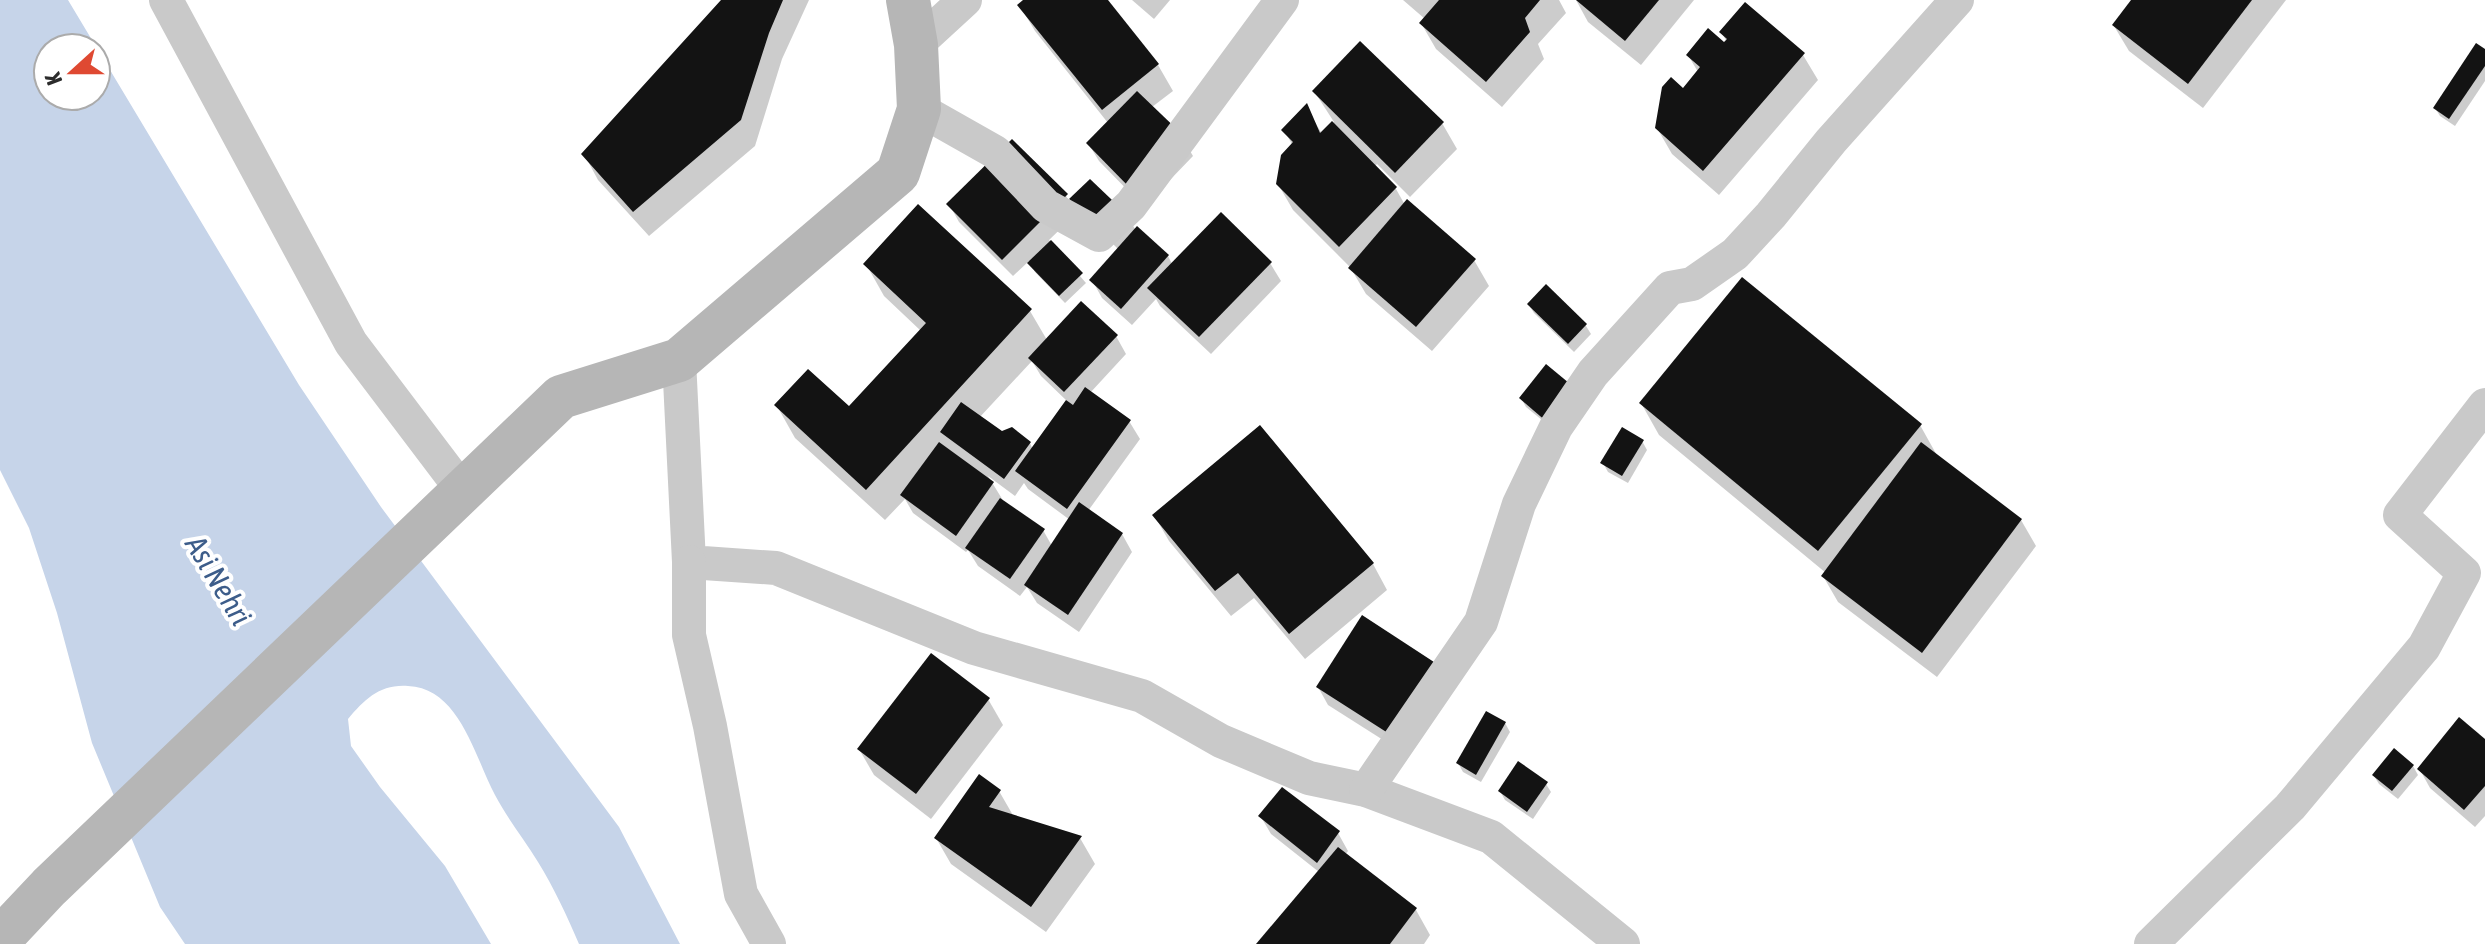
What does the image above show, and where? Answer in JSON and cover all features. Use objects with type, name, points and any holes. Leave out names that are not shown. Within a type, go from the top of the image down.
[{"type":"main road","points":[[0,939],[49,887],[561,397],[679,360],[898,173],[919,109],[916,45],[908,0]]},
{"type":"street","points":[[166,0],[351,343],[463,491]]},
{"type":"street","points":[[916,45],[965,0]]},
{"type":"street","points":[[919,109],[995,152],[1046,206],[1099,235],[1131,205],[1282,0]]},
{"type":"street","points":[[1366,790],[1481,622],[1519,504],[1556,427],[1593,373],[1670,288],[1692,284],[1735,254],[1957,0]]},
{"type":"street","points":[[679,360],[689,562],[689,635],[710,726],[741,894],[769,944]]},
{"type":"street","points":[[2151,944],[2290,807],[2424,647],[2464,573],[2400,515],[2485,405]]},
{"type":"street","points":[[689,562],[776,568],[974,648],[1142,696],[1221,741],[1309,778],[1366,790],[1491,837],[1623,944]]},
{"type":"water","name":"Asi Nehri","points":[[0,0],[68,0],[87,32],[32,32],[32,112],[112,112],[112,73],[299,385],[381,507],[619,827],[680,944],[579,944],[533,853],[500,804],[464,727],[441,699],[426,690],[398,686],[374,694],[348,719],[351,746],[380,787],[445,866],[491,944],[185,944],[160,907],[92,743],[57,613],[29,528],[0,470]]},
{"type":"building","points":[[721,0],[783,0],[741,120],[633,212],[581,154]]},
{"type":"building","points":[[1023,0],[1108,0],[1159,64],[1102,110],[1017,5]]},
{"type":"building","points":[[1439,0],[1540,0],[1525,18],[1530,32],[1486,82],[1419,23]]},
{"type":"building","points":[[1576,0],[1659,0],[1625,41]]},
{"type":"building","points":[[2131,0],[2252,0],[2188,84],[2112,25]]},
{"type":"building","points":[[1745,2],[1805,53],[1703,171],[1655,128],[1662,87],[1671,77],[1683,88],[1700,67],[1686,55],[1708,28],[1724,42],[1727,39],[1719,32]]},
{"type":"building","points":[[1360,41],[1444,122],[1395,173],[1312,91]]},
{"type":"building","points":[[2476,43],[2485,49],[2485,66],[2449,119],[2433,108]]},
{"type":"building","points":[[1137,91],[1185,137],[1132,190],[1086,143]]},
{"type":"building","points":[[1307,103],[1320,133],[1332,121],[1397,187],[1339,247],[1276,184],[1281,155],[1293,142],[1281,130]]},
{"type":"building","points":[[1012,139],[1068,194],[1002,260],[946,204]]},
{"type":"building","points":[[1090,179],[1133,220],[1112,242],[1069,199]]},
{"type":"building","points":[[1407,199],[1476,259],[1416,327],[1348,268]]},
{"type":"building","points":[[918,204],[1032,309],[866,490],[774,405],[808,369],[849,406],[926,323],[863,264]]},
{"type":"building","points":[[1221,212],[1272,262],[1199,337],[1147,288]]},
{"type":"building","points":[[1137,226],[1169,255],[1121,309],[1089,280]]},
{"type":"building","points":[[1051,240],[1083,273],[1059,296],[1027,263]]},
{"type":"building","points":[[1742,277],[1922,424],[1818,551],[1639,403]]},
{"type":"building","points":[[1546,284],[1587,324],[1568,344],[1527,304]]},
{"type":"building","points":[[1081,301],[1118,335],[1064,392],[1028,358]]},
{"type":"building","points":[[1546,364],[1575,388],[1547,422],[1519,398]]},
{"type":"building","points":[[1085,387],[1131,420],[1067,509],[1015,471],[1066,400],[1073,405]]},
{"type":"building","points":[[961,402],[1002,431],[1012,427],[1031,442],[1004,479],[940,432]]},
{"type":"building","points":[[1260,425],[1374,563],[1289,634],[1238,573],[1215,591],[1152,515]]},
{"type":"building","points":[[1622,427],[1644,440],[1622,476],[1600,463]]},
{"type":"building","points":[[939,442],[994,482],[956,536],[900,495]]},
{"type":"building","points":[[1921,442],[2022,519],[1922,653],[1821,576]]},
{"type":"building","points":[[1000,498],[1045,529],[1010,579],[965,548]]},
{"type":"building","points":[[1079,502],[1123,533],[1068,615],[1024,585]]},
{"type":"building","points":[[1362,615],[1437,664],[1391,735],[1316,687]]},
{"type":"building","points":[[931,653],[990,698],[916,794],[857,749]]},
{"type":"building","points":[[1486,711],[1506,722],[1476,775],[1456,763]]},
{"type":"building","points":[[2459,717],[2485,739],[2485,786],[2464,810],[2417,769]]},
{"type":"building","points":[[2394,748],[2414,765],[2392,791],[2372,775]]},
{"type":"building","points":[[1518,761],[1548,782],[1527,812],[1498,791]]},
{"type":"building","points":[[979,774],[1001,790],[989,807],[1082,836],[1031,907],[934,838]]},
{"type":"building","points":[[1282,787],[1340,831],[1317,863],[1258,816]]},
{"type":"building","points":[[1338,847],[1417,908],[1390,944],[1256,944]]}]
